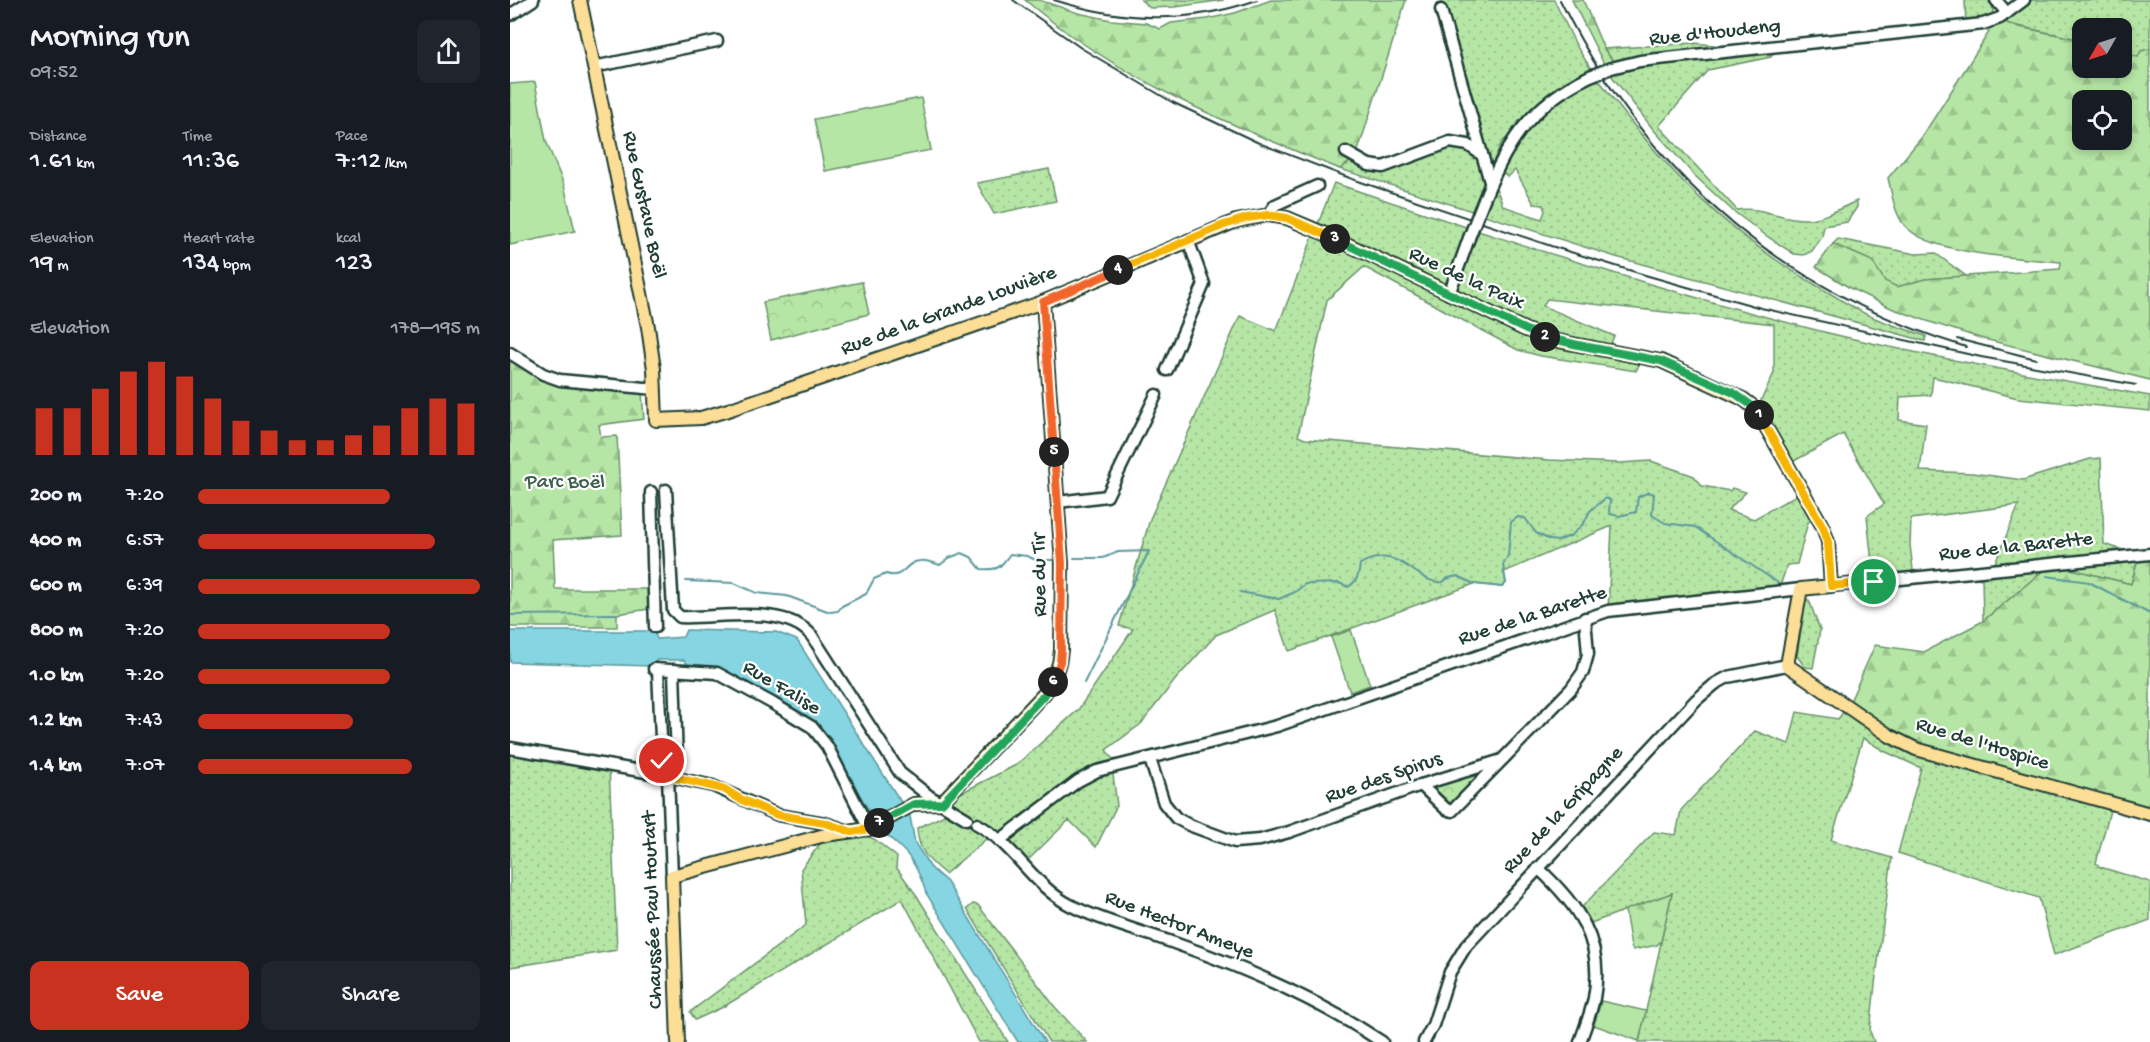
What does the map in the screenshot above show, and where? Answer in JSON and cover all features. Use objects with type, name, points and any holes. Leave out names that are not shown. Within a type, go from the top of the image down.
[{"type":"main road","name":"Rue Gustave Boël","points":[[580,0],[648,327],[657,420]]},
{"type":"main road","name":"Rue de la Paix","points":[[1247,218],[1268,215],[1287,218],[1540,335],[1661,361],[1743,399],[1751,405],[1763,422],[1823,527],[1828,542],[1831,586]]},
{"type":"main road","name":"Rue de la Grande Louvière","points":[[657,420],[691,419],[713,415],[1043,302],[1224,225],[1247,218]]},
{"type":"main road","name":"Rue du Tir","points":[[942,803],[1046,693],[1057,673],[1061,650],[1062,574],[1043,302]]},
{"type":"main road","name":"Rue de la Barette","points":[[1801,590],[1831,586]]},
{"type":"main road","points":[[1787,665],[1801,590]]},
{"type":"main road","name":"Rue de l'Hospice","points":[[1787,665],[1890,736],[1916,748],[2150,814]]},
{"type":"main road","points":[[672,876],[825,835],[869,829],[914,804],[942,803]]},
{"type":"main road","name":"Chaussée Paul Houtart","points":[[672,876],[678,1042]]},
{"type":"street","points":[[510,15],[533,0]]},
{"type":"street","points":[[1996,0],[2004,15]]},
{"type":"street","name":"Rue d'Houdeng","points":[[1449,294],[1490,182],[1510,143],[1532,117],[1564,89],[1611,68],[1640,61],[1983,24],[2004,15],[2024,0]]},
{"type":"street","points":[[1441,10],[1490,182]]},
{"type":"street","points":[[594,67],[717,41]]},
{"type":"street","points":[[1346,152],[1370,165],[1383,167],[1450,142],[1468,145],[1484,158]]},
{"type":"street","points":[[1268,215],[1275,205],[1317,186]]},
{"type":"street","points":[[1167,370],[1204,284],[1188,240]]},
{"type":"street","points":[[510,353],[543,374],[560,380],[655,389]]},
{"type":"street","points":[[1058,502],[1107,495],[1155,395]]},
{"type":"street","points":[[666,490],[673,610],[680,617],[776,616],[800,625],[812,636],[900,773],[967,819]]},
{"type":"street","points":[[651,492],[655,627]]},
{"type":"street","name":"Rue de la Barette","points":[[1831,586],[2150,554]]},
{"type":"street","name":"Rue de la Barette","points":[[1000,840],[1078,781],[1097,771],[1277,726],[1586,618],[1622,608],[1801,590]]},
{"type":"street","name":"Rue des Spirus","points":[[1150,759],[1164,803],[1176,818],[1189,825],[1235,842],[1260,840],[1289,832],[1421,785],[1502,760],[1571,689],[1583,672],[1588,654],[1586,618]]},
{"type":"street","name":"Rue de la Gripagne","points":[[1424,1042],[1433,1025],[1449,972],[1458,956],[1474,936],[1696,700],[1715,684],[1740,673],[1787,665]]},
{"type":"street","name":"Chaussée Paul Houtart","points":[[668,776],[677,762],[674,670],[656,669],[662,761],[668,776],[672,876]]},
{"type":"street","name":"Rue Falise","points":[[674,670],[717,673],[812,728],[827,746],[869,829]]},
{"type":"street","points":[[510,748],[668,776],[724,789],[740,799],[778,815],[825,823],[852,832]]},
{"type":"street","points":[[1421,785],[1446,809],[1452,811],[1502,760]]},
{"type":"street","name":"Rue Hector Ameye","points":[[977,824],[1000,840],[1035,876],[1067,904],[1212,956],[1307,998],[1354,1023],[1382,1042]]},
{"type":"street","points":[[1538,868],[1575,906],[1595,952],[1594,999],[1580,1042]]},
{"type":"green space","points":[[1025,0],[1039,0],[1078,13],[1111,20],[1146,23],[1160,29],[1171,23],[1235,13],[1271,0],[1406,0],[1356,157],[1340,169],[1257,135],[1175,97],[1097,53],[1060,28]]},
{"type":"green space","points":[[1141,0],[1224,0],[1150,8]]},
{"type":"green space","points":[[1440,0],[1554,0],[1577,47],[1591,69],[1544,98],[1501,144],[1491,167],[1478,139]]},
{"type":"green space","points":[[1572,0],[1583,0],[1604,49],[1613,61],[1604,64]]},
{"type":"green space","points":[[1965,0],[1991,0],[1993,11],[1991,17],[1966,26]]},
{"type":"green space","points":[[2024,0],[2150,0],[2150,49],[2141,51],[2138,57],[2132,55],[2132,18],[2072,18],[2072,38],[2005,23],[2000,18]]},
{"type":"green space","points":[[2000,18],[2010,25],[2072,38],[2072,78],[2132,78],[2132,55],[2138,57],[2141,51],[2150,49],[2150,380],[1980,338],[1927,321],[1891,308],[1850,288],[1816,267],[1833,244],[1872,261],[1885,281],[1897,287],[1925,279],[2060,269],[2061,262],[1978,253],[1935,243],[1918,236],[1905,226],[1894,203],[1888,178],[1922,137],[1989,32],[1983,24]]},
{"type":"green space","points":[[1694,43],[1753,49],[1776,47],[1771,57],[1708,70],[1659,126],[1737,210],[1754,210],[1807,219],[1826,215],[1857,201],[1857,207],[1847,222],[1824,226],[1822,237],[1812,251],[1804,255],[1794,254],[1733,211],[1693,174],[1653,129],[1611,75],[1639,61],[1613,61],[1604,49]]},
{"type":"green space","points":[[1599,80],[1674,172],[1728,224],[1791,270],[1826,291],[1870,316],[1926,336],[1925,341],[1616,257],[1340,169],[1356,157],[1376,167],[1440,145],[1478,152],[1489,187],[1497,190],[1503,206],[1542,219],[1545,211],[1543,205],[1534,204],[1515,170],[1508,177],[1497,167],[1503,154],[1564,89]]},
{"type":"green space","points":[[535,82],[546,141],[564,185],[575,231],[510,245],[510,84]]},
{"type":"green space","points":[[921,98],[931,150],[825,171],[814,119]]},
{"type":"green space","points":[[1049,169],[1056,201],[994,214],[977,183]]},
{"type":"green space","points":[[1334,183],[1466,227],[1456,276],[1478,231],[1693,297],[1824,332],[1945,358],[2150,396],[2150,411],[2018,398],[1933,377],[1931,395],[1900,397],[1899,420],[1926,424],[1920,471],[1972,473],[2023,480],[2090,459],[2101,458],[2104,544],[2139,555],[2131,584],[2067,568],[2045,569],[1983,621],[1982,579],[1957,574],[1992,570],[2019,505],[1911,519],[1910,545],[1914,578],[1874,581],[1867,516],[1884,504],[1843,434],[1787,465],[1756,411],[1774,373],[1774,324],[1547,299],[1543,306],[1614,336],[1608,350],[1643,357],[1636,371],[1541,356],[1518,350],[1364,267],[1327,300],[1298,436],[1305,439],[1549,460],[1619,463],[1651,461],[1694,476],[1702,486],[1730,491],[1732,488],[1746,492],[1728,510],[1754,519],[1798,494],[1813,520],[1808,522],[1797,564],[1787,565],[1778,592],[1608,611],[1612,526],[1504,572],[1506,583],[1502,587],[1474,584],[1289,651],[1275,610],[1216,635],[1176,679],[1141,724],[1106,750],[1115,762],[1112,767],[1117,805],[1096,847],[1069,820],[1023,865],[992,834],[945,874],[925,854],[919,843],[917,828],[949,813],[941,803],[1016,765],[1078,710],[1133,629],[1119,626],[1150,519],[1240,316],[1276,331]]},
{"type":"green space","points":[[1838,239],[1916,254],[1935,253],[1966,276],[1925,279],[1897,287],[1885,282],[1872,261],[1833,244]]},
{"type":"green space","points":[[862,282],[869,314],[771,340],[763,302]]},
{"type":"green space","name":"Parc Boël","points":[[510,360],[538,378],[558,385],[642,392],[644,419],[599,425],[601,437],[617,436],[622,535],[553,540],[555,589],[649,589],[649,609],[617,614],[617,627],[510,627]]},
{"type":"green space","points":[[2150,554],[2150,814],[1916,749],[1848,706],[1875,645],[1924,652],[1983,621],[2045,569],[2067,568],[2131,584],[2139,555]]},
{"type":"green space","points":[[1805,600],[1809,600],[1820,630],[1813,668],[1805,667],[1797,656]]},
{"type":"green space","points":[[1351,630],[1370,685],[1350,692],[1331,637]]},
{"type":"green space","points":[[1848,706],[2112,803],[2096,863],[2100,867],[2150,882],[2150,920],[2054,955],[2039,898],[1898,853],[1921,768],[1884,751],[1863,738],[1831,840],[1892,858],[1870,1031],[1874,1042],[1639,1042],[1672,893],[1591,923],[1582,907],[1654,832],[1676,835],[1681,810],[1755,731],[1789,744],[1797,712],[1838,719]]},
{"type":"green space","points":[[510,748],[609,765],[617,950],[510,967]]},
{"type":"green space","points":[[1473,774],[1477,780],[1456,804],[1446,804],[1435,791],[1440,784]]},
{"type":"green space","points":[[826,836],[866,836],[874,839],[897,857],[896,867],[917,896],[1008,1042],[979,1042],[902,899],[723,1007],[695,1020],[690,1012],[806,925],[801,869]]},
{"type":"green space","points":[[1672,893],[1661,941],[1657,945],[1633,950],[1625,910]]},
{"type":"green space","points":[[973,904],[978,905],[1055,1007],[1087,1042],[1049,1042],[967,909]]},
{"type":"green space","points":[[1601,1001],[1646,1011],[1639,1041],[1594,1025]]},
{"type":"water","points":[[686,630],[776,632],[797,640],[910,816],[915,843],[931,868],[947,882],[1045,1042],[1018,1042],[926,893],[911,860],[879,827],[823,735],[715,668],[689,666],[684,660],[657,660],[652,666],[510,662],[510,631],[654,631],[657,639],[683,637]]},
{"type":"waterway","points":[[1240,592],[1279,599],[1295,592],[1305,584],[1339,583],[1348,587],[1357,578],[1360,564],[1374,558],[1397,561],[1433,581],[1443,582],[1448,578],[1458,576],[1474,584],[1502,587],[1506,583],[1503,565],[1508,556],[1511,522],[1518,517],[1525,518],[1536,533],[1558,541],[1572,535],[1584,523],[1590,511],[1606,498],[1610,500],[1610,514],[1619,516],[1636,512],[1638,497],[1649,492],[1654,494],[1652,515],[1665,523],[1695,527],[1778,583]]},
{"type":"waterway","points":[[1074,558],[1103,558],[1118,552],[1149,551],[1084,683]]},
{"type":"waterway","points":[[686,581],[734,583],[757,593],[787,596],[830,612],[838,611],[842,606],[866,594],[874,579],[886,574],[897,575],[915,562],[925,561],[940,565],[949,558],[962,553],[971,557],[981,569],[998,567],[1010,554],[1027,556],[1036,560],[1053,560]]},
{"type":"waterway","points":[[2047,576],[2089,582],[2150,614]]},
{"type":"waterway","points":[[510,615],[616,614]]},
{"type":"railway","points":[[1013,0],[1081,48],[1172,102],[1261,144],[1355,180],[1551,246],[1761,308],[1981,357],[2136,385]]},
{"type":"railway","points":[[1054,0],[1105,13],[1156,17],[1206,13],[1257,0]]},
{"type":"railway","points":[[1560,0],[1595,63],[1634,120],[1677,171],[1726,217],[1778,258],[1836,293],[1899,323],[1966,347]]},
{"type":"railway","points":[[1957,339],[2036,359]]},
{"type":"route","points":[[662,761],[668,776],[724,789],[740,799],[778,815],[825,823],[852,832],[869,829],[914,804],[942,803],[1046,693],[1060,662],[1062,563],[1043,302],[1224,225],[1247,218],[1268,215],[1287,218],[1330,236],[1526,330],[1558,341],[1661,361],[1734,393],[1756,411],[1823,527],[1828,542],[1831,586],[1874,582]]}]
